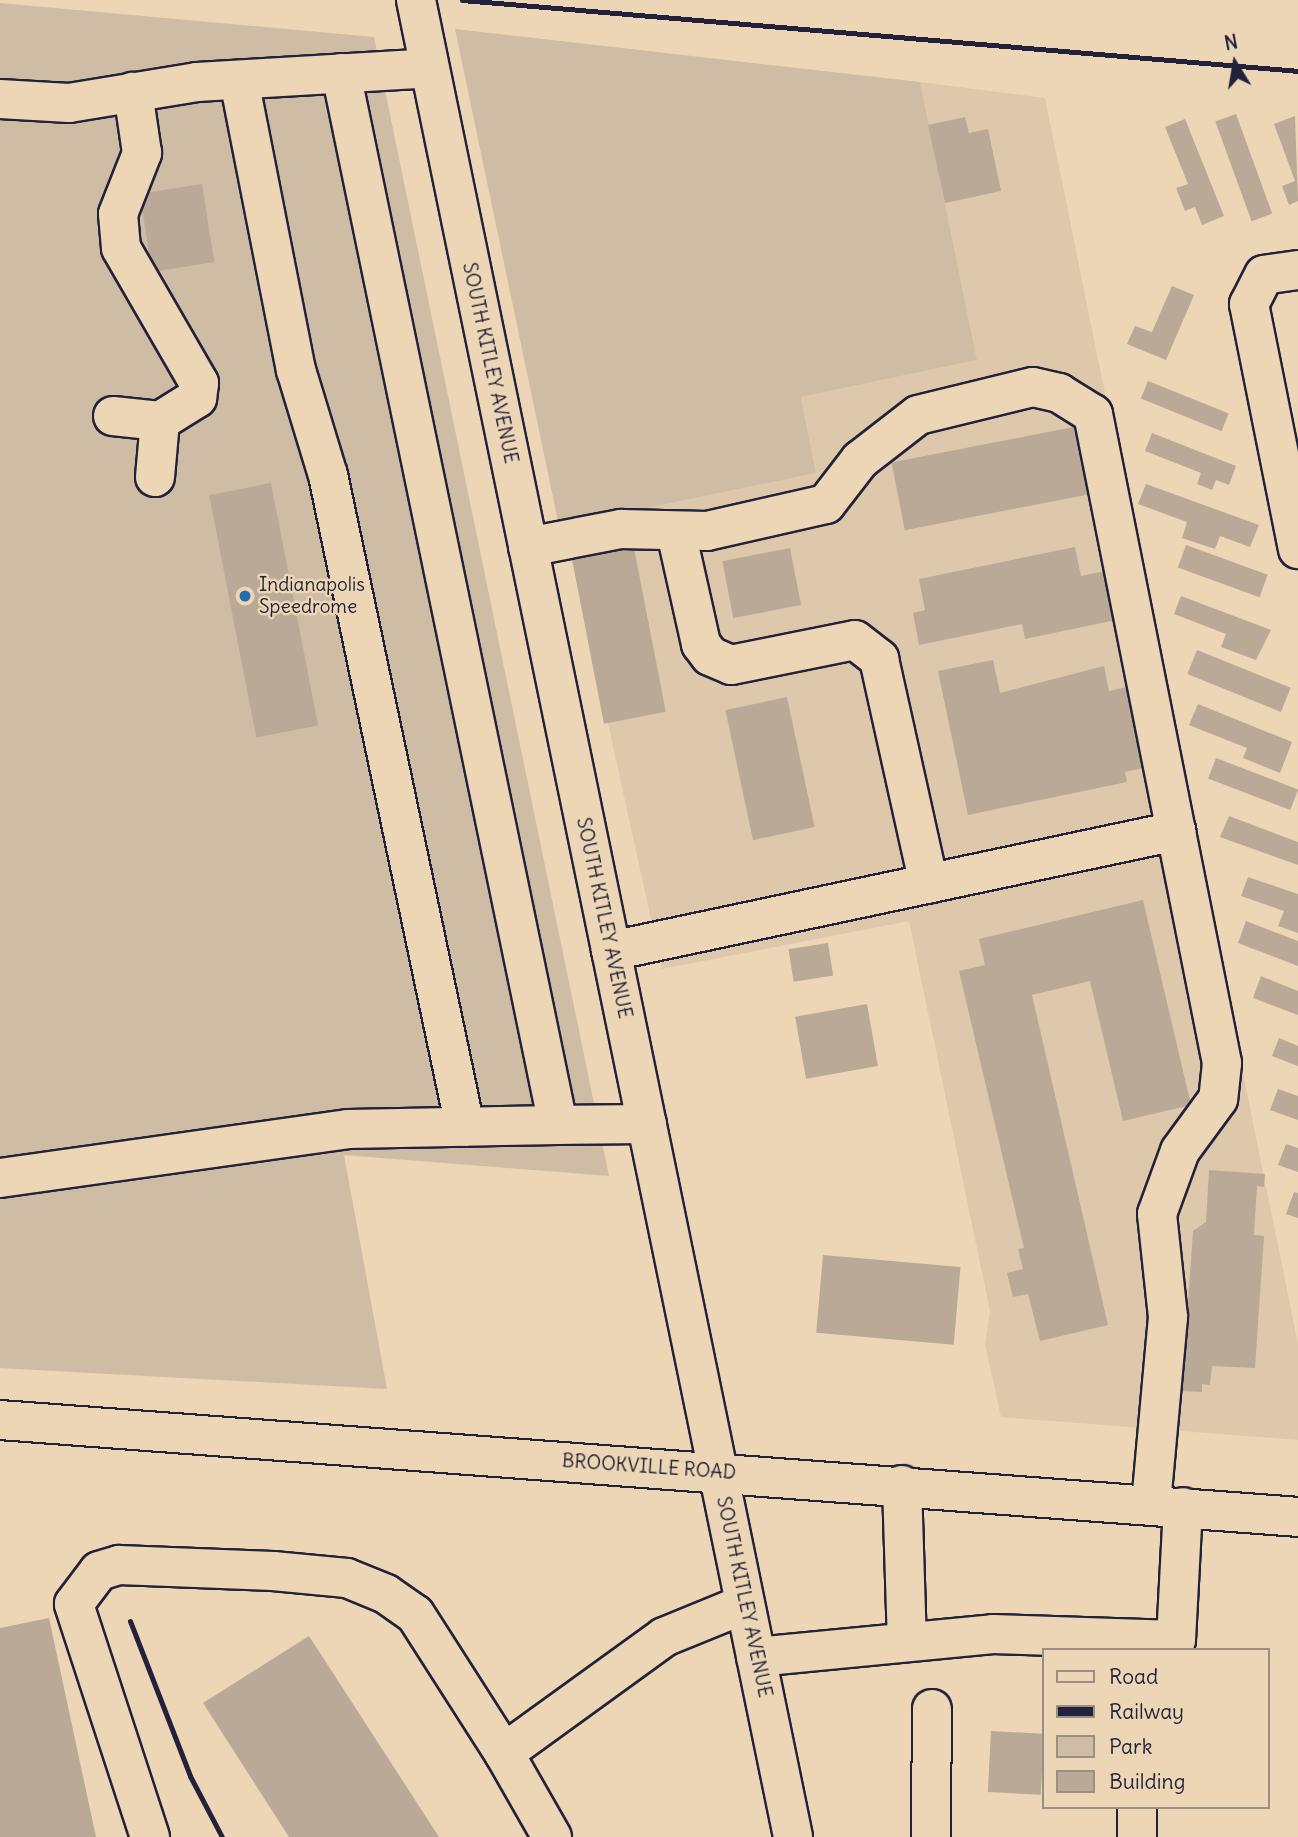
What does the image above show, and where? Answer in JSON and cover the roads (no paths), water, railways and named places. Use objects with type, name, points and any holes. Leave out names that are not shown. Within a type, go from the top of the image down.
[{"type":"street","name":"SOUTH KITLEY AVENUE","points":[[416,0],[793,1837]]},
{"type":"street","points":[[0,99],[69,103],[133,92],[239,80],[430,68]]},
{"type":"street","points":[[341,73],[558,1125]]},
{"type":"street","points":[[239,80],[296,370],[328,475],[465,1127]]},
{"type":"street","points":[[113,416],[160,421],[197,398],[200,383],[121,248],[118,214],[142,153],[133,92]]},
{"type":"street","points":[[1298,270],[1273,271],[1257,281],[1249,309],[1298,549]]},
{"type":"street","points":[[528,547],[621,529],[707,531],[826,504],[860,460],[918,415],[1033,387],[1080,404],[1093,414],[1100,438],[1222,1063],[1218,1099],[1180,1151],[1157,1214],[1168,1317],[1167,1506],[1177,1640],[993,1634],[756,1657]]},
{"type":"street","points":[[155,477],[160,421]]},
{"type":"street","points":[[676,532],[701,644],[710,656],[731,665],[855,640],[875,653],[929,884]]},
{"type":"street","points":[[611,951],[1176,831]]},
{"type":"street","points":[[0,1178],[348,1129],[647,1124]]},
{"type":"street","name":"BROOKVILLE ROAD","points":[[0,1419],[1298,1517]]},
{"type":"street","points":[[902,1485],[906,1641]]},
{"type":"street","points":[[150,1837],[74,1604],[83,1584],[119,1565],[347,1578],[386,1594],[415,1614],[504,1753],[552,1837]]},
{"type":"street","points":[[504,1753],[664,1637],[745,1604]]},
{"type":"street","points":[[931,1837],[932,1709]]},
{"type":"street","points":[[1137,1809],[1137,1837]]},
{"type":"railway","points":[[462,0],[1298,71]]},
{"type":"railway","points":[[130,1621],[190,1776],[222,1837]]},
{"type":"place","name":"Indianapolis Speedrome","points":[[245,596]]}]
